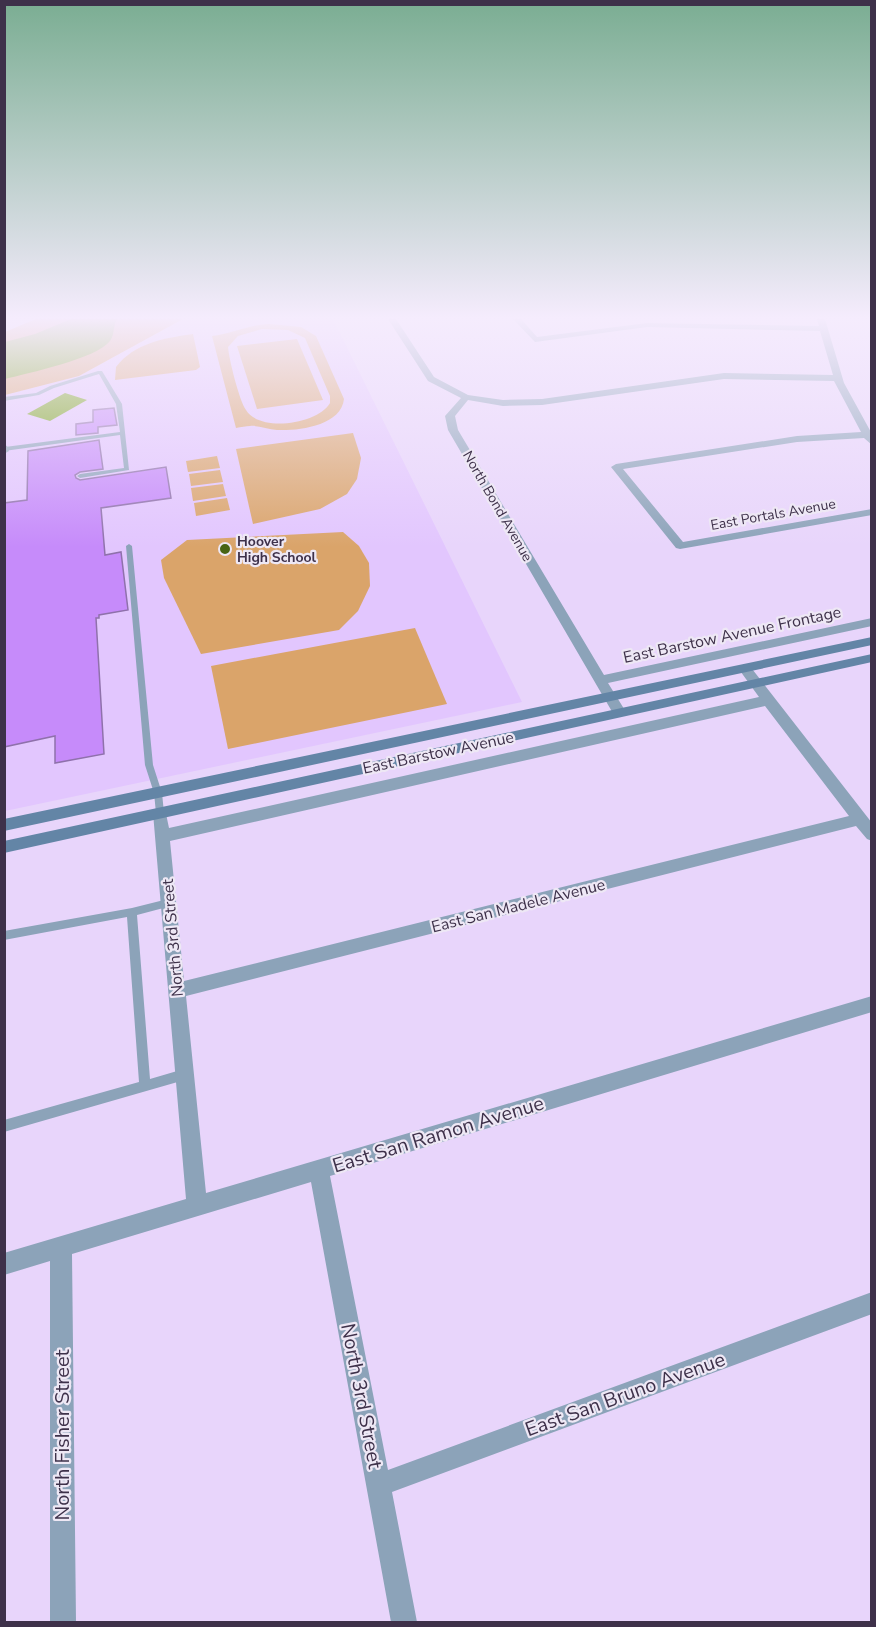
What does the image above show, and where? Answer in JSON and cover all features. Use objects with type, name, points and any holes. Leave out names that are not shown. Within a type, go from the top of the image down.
[{"type":"main road","name":"East Barstow Avenue","points":[[4,825],[872,641]]},
{"type":"main road","name":"East Barstow Avenue","points":[[4,847],[872,658]]},
{"type":"street","points":[[462,395],[503,403],[580,395]]},
{"type":"street","points":[[844,395],[869,439]]},
{"type":"street","name":"North Bond Avenue","points":[[466,397],[450,416],[453,430],[619,712]]},
{"type":"street","name":"East Portals Avenue","points":[[869,439],[797,439],[616,467],[680,546],[872,512]]},
{"type":"street","name":"East Barstow Avenue Frontage","points":[[600,680],[872,622]]},
{"type":"street","points":[[744,668],[872,835]]},
{"type":"street","points":[[163,836],[769,700]]},
{"type":"street","name":"North 3rd Street","points":[[160,813],[196,1206]]},
{"type":"street","name":"East San Madele Avenue","points":[[176,991],[859,819]]},
{"type":"street","name":"East San Ramon Avenue","points":[[4,1263],[872,1004]]},
{"type":"street","name":"North 3rd Street","points":[[319,1170],[404,1623]]},
{"type":"street","name":"North Fisher Street","points":[[61,1247],[63,1623]]},
{"type":"street","name":"East San Bruno Avenue","points":[[379,1485],[872,1303]]},
{"type":"lane","points":[[4,399],[31,395]]},
{"type":"lane","points":[[80,476],[127,469],[119,404],[114,395]]},
{"type":"lane","points":[[5,449],[122,433]]},
{"type":"lane","points":[[129,546],[149,765],[158,793],[160,813]]},
{"type":"lane","points":[[4,936],[168,903]]},
{"type":"lane","points":[[132,912],[145,1085]]},
{"type":"lane","points":[[4,1126],[184,1076]]},
{"type":"shaded area","name":"Hoover High School","points":[[5,395],[370,395],[522,702],[5,811]]},
{"type":"shaded area","points":[[62,395],[71,395],[87,400],[50,421],[27,414]]},
{"type":"shaded area","points":[[227,395],[240,395],[243,405],[253,417],[263,422],[276,423],[302,421],[314,416],[330,403],[330,395],[342,395],[344,399],[335,415],[327,421],[307,428],[277,430],[245,426],[236,428]]},
{"type":"shaded area","points":[[253,395],[321,395],[323,400],[257,409]]},
{"type":"shaded area","points":[[353,433],[361,458],[357,479],[347,494],[320,509],[253,524],[236,449]]},
{"type":"shaded area","points":[[217,456],[220,468],[188,472],[186,461]]},
{"type":"shaded area","points":[[220,470],[223,482],[191,486],[189,474]]},
{"type":"shaded area","points":[[223,484],[226,496],[193,501],[191,488]]},
{"type":"shaded area","points":[[227,498],[230,510],[196,516],[194,503]]},
{"type":"shaded area","points":[[343,532],[359,546],[369,563],[370,586],[358,611],[339,630],[201,654],[164,578],[161,560],[187,540]]},
{"type":"shaded area","points":[[415,628],[447,704],[228,749],[211,666]]},
{"type":"building","points":[[114,408],[117,425],[98,427],[98,433],[76,435],[76,424],[93,422],[93,410]]},
{"type":"building","points":[[99,440],[103,469],[80,472],[75,475],[76,478],[80,480],[166,467],[171,498],[101,508],[105,555],[121,552],[128,610],[99,615],[99,618],[96,618],[104,754],[55,763],[55,736],[4,747],[4,503],[27,500],[28,451]]},
{"type":"place","name":"Hoover High School","points":[[225,549]]}]
